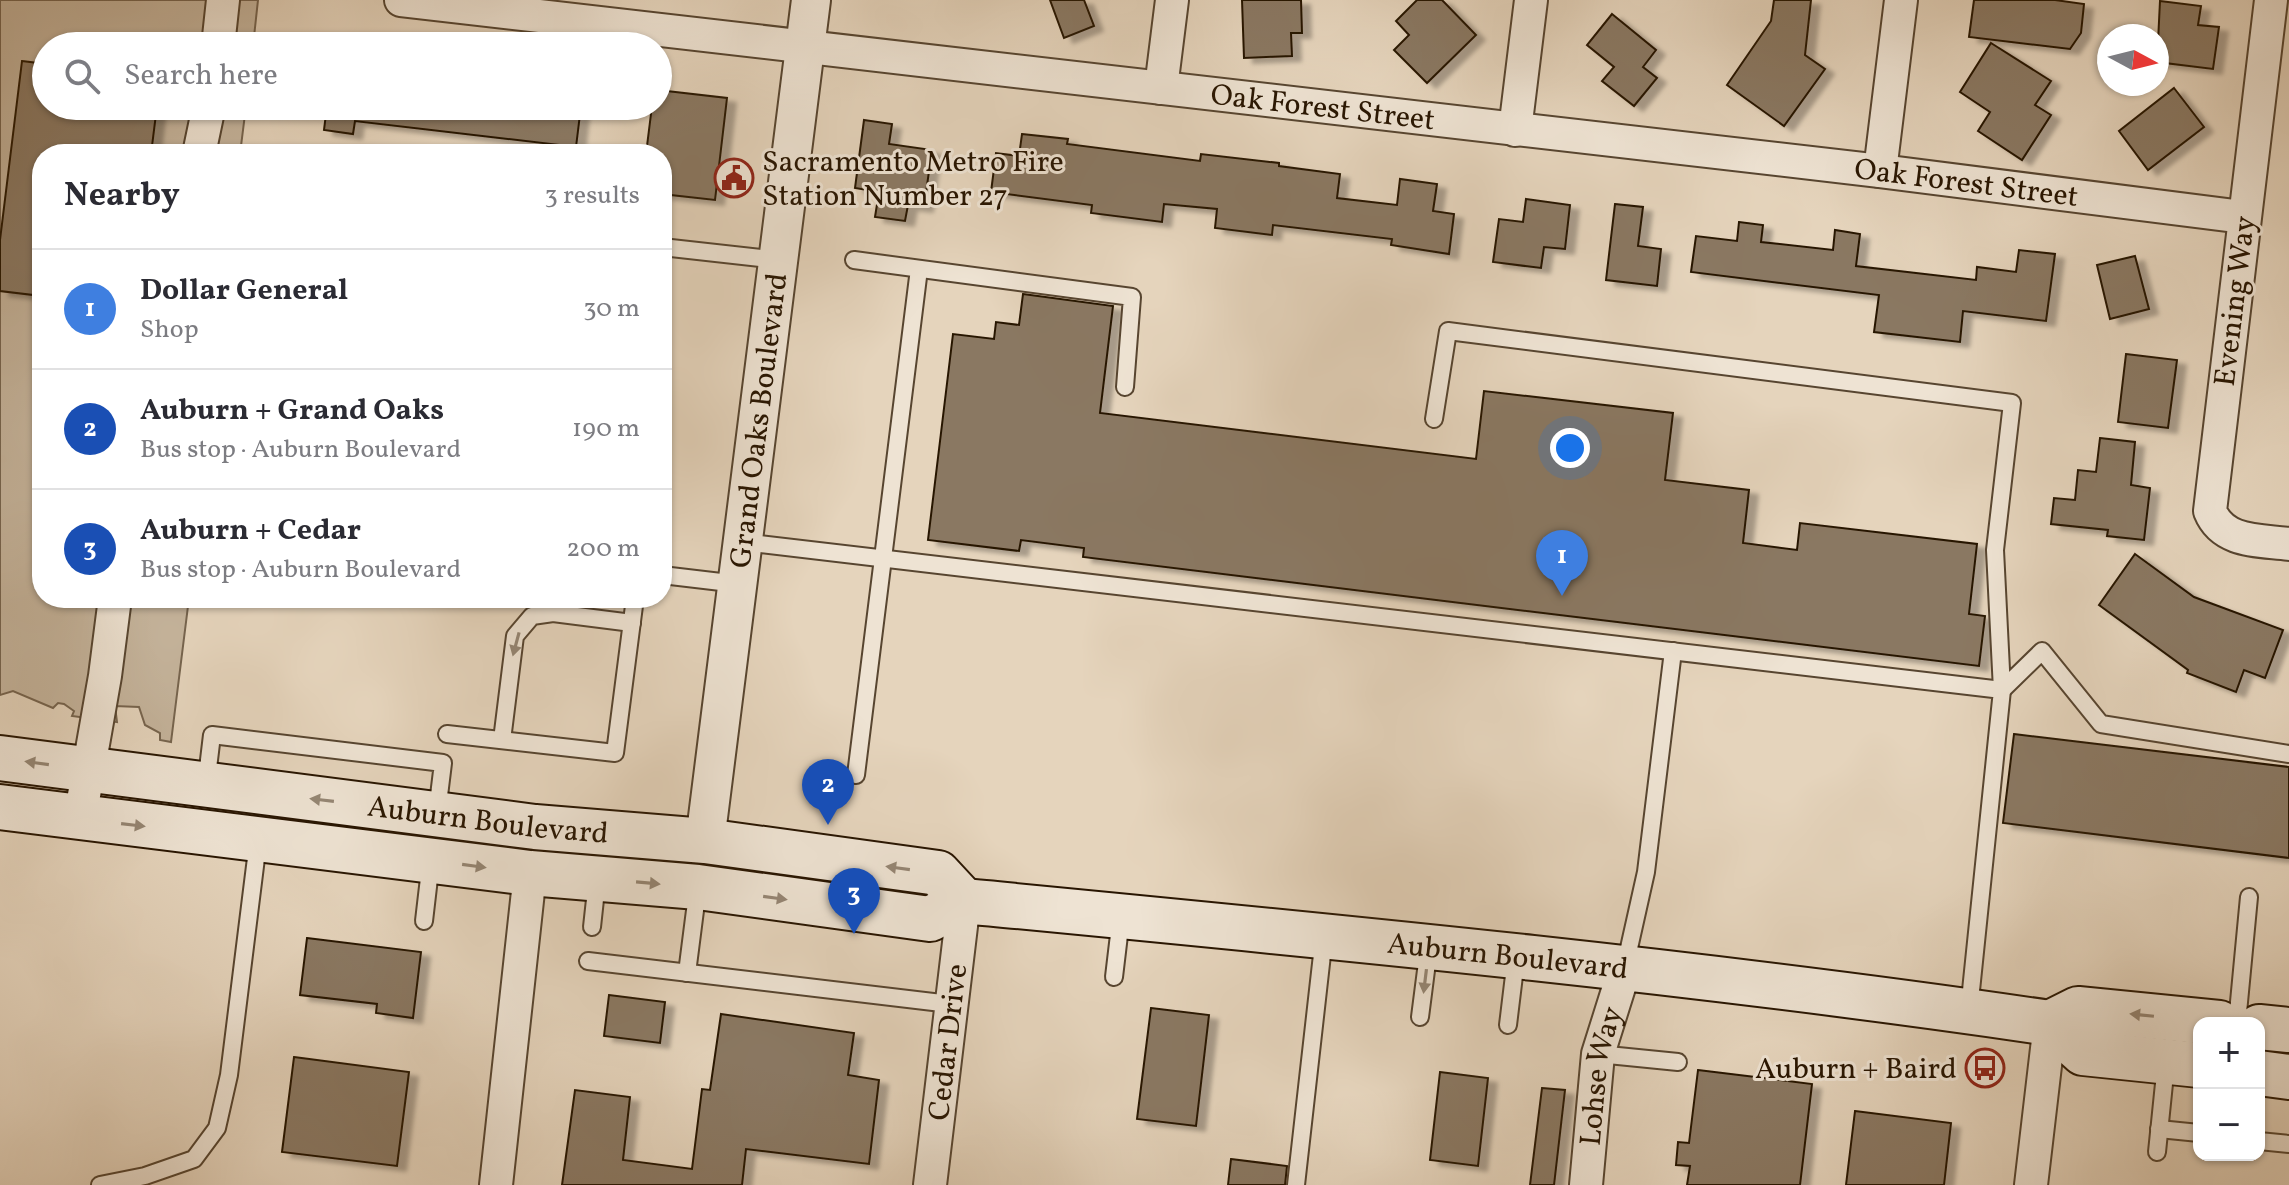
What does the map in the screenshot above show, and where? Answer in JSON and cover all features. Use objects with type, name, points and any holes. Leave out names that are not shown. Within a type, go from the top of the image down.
[{"type":"main road","name":"Auburn Boulevard","points":[[0,758],[535,827],[701,864],[938,873],[964,901],[1625,968],[2050,1023],[2078,1009],[2193,1020]]},
{"type":"main road","name":"Auburn Boulevard","points":[[0,807],[259,840],[340,857],[431,860],[598,879],[701,864]]},
{"type":"main road","points":[[2050,1023],[2083,1053],[2183,1064]]},
{"type":"main road","points":[[2265,1028],[2289,1030]]},
{"type":"main road","points":[[2265,1074],[2289,1077]]},
{"type":"street","points":[[220,32],[223,0]]},
{"type":"street","name":"Oak Forest Street","points":[[401,0],[440,2],[805,49],[1880,171],[2243,217]]},
{"type":"street","name":"Grand Oaks Boulevard","points":[[701,864],[811,0]]},
{"type":"street","points":[[1161,88],[1172,0]]},
{"type":"street","points":[[1515,130],[1531,0]]},
{"type":"street","points":[[1880,171],[1901,0]]},
{"type":"street","name":"Evening Way","points":[[2271,0],[2210,511],[2215,525],[2234,537],[2289,544]]},
{"type":"street","points":[[201,144],[206,120]]},
{"type":"street","points":[[80,818],[114,608]]},
{"type":"street","points":[[496,1185],[530,873]]},
{"type":"street","name":"Cedar Drive","points":[[930,1185],[964,901]]},
{"type":"street","name":"Lohse Way","points":[[1586,1185],[1598,1054],[1625,968]]},
{"type":"street","points":[[2031,1185],[2050,1023]]},
{"type":"lane","points":[[672,248],[779,260]]},
{"type":"lane","points":[[854,260],[1132,297],[1125,387]]},
{"type":"lane","points":[[856,775],[919,269]]},
{"type":"lane","points":[[1434,419],[1448,331],[2012,403],[1995,550],[2002,690],[1969,1011]]},
{"type":"lane","points":[[743,542],[2002,690]]},
{"type":"lane","points":[[672,576],[738,584]]},
{"type":"lane","points":[[447,734],[615,753],[634,608]]},
{"type":"lane","points":[[502,740],[515,636],[532,616],[553,613],[632,623]]},
{"type":"lane","points":[[1625,968],[1646,872],[1673,651]]},
{"type":"lane","points":[[2002,690],[2042,651],[2101,724],[2289,754]]},
{"type":"lane","points":[[100,1185],[145,1176],[194,1159],[217,1128],[229,1075],[259,840]]},
{"type":"lane","points":[[424,921],[431,860]]},
{"type":"lane","points":[[687,973],[701,864]]},
{"type":"lane","points":[[592,927],[598,879]]},
{"type":"lane","points":[[2238,1017],[2249,897]]},
{"type":"lane","points":[[1114,977],[1121,916]]},
{"type":"lane","points":[[1296,1185],[1324,936]]},
{"type":"lane","points":[[1420,1017],[1429,946]]},
{"type":"lane","points":[[1508,1025],[1516,956]]},
{"type":"lane","points":[[588,961],[950,1004]]},
{"type":"lane","points":[[1598,1054],[1678,1062]]},
{"type":"lane","points":[[2157,1152],[2159,1129],[2183,1064]]},
{"type":"lane","points":[[2159,1129],[2193,1132]]},
{"type":"lane","points":[[2265,1142],[2289,1144]]},
{"type":"shaded area","points":[[0,0],[258,0],[255,32],[32,32],[32,120],[244,120],[241,144],[32,144],[32,608],[188,608],[171,742],[160,740],[160,733],[145,725],[139,707],[115,706],[117,722],[72,716],[74,711],[64,704],[58,703],[53,708],[13,691],[0,695]]},
{"type":"building","points":[[1050,0],[1084,0],[1094,26],[1064,38]]},
{"type":"building","points":[[1242,0],[1301,0],[1302,33],[1291,33],[1292,56],[1244,58]]},
{"type":"building","points":[[1417,0],[1442,0],[1476,35],[1427,83],[1394,50],[1409,35],[1396,21]]},
{"type":"building","points":[[1774,0],[1811,0],[1805,55],[1825,69],[1784,126],[1727,85],[1771,21]]},
{"type":"building","points":[[1974,0],[2055,0],[2084,4],[2081,33],[2070,49],[1969,37]]},
{"type":"building","points":[[2160,1],[2201,6],[2198,25],[2219,27],[2213,69],[2169,64],[2169,24],[2159,24]]},
{"type":"building","points":[[1612,14],[1656,50],[1643,67],[1657,78],[1634,106],[1602,81],[1614,67],[1587,45]]},
{"type":"building","points":[[1991,43],[2051,81],[2035,105],[2051,115],[2022,160],[1978,131],[1990,112],[1960,92]]},
{"type":"building","points":[[22,61],[32,62],[32,120],[155,120],[152,144],[32,144],[32,295],[0,291],[0,240]]},
{"type":"building","points":[[2174,88],[2204,127],[2148,170],[2119,131],[2164,96],[2169,96]]},
{"type":"building","points":[[672,92],[727,98],[715,200],[672,195],[672,144],[647,144],[650,120],[672,120]]},
{"type":"building","points":[[325,120],[579,120],[576,144],[550,144],[355,121],[353,134],[324,130]]},
{"type":"building","points":[[864,120],[892,124],[889,144],[932,150],[924,207],[908,205],[905,221],[875,217],[879,192],[855,188]]},
{"type":"building","points":[[1022,134],[1068,139],[1067,144],[1200,161],[1201,154],[1340,174],[1337,198],[1397,205],[1400,179],[1437,184],[1433,211],[1454,214],[1449,254],[1391,245],[1392,239],[1273,225],[1272,235],[1215,228],[1217,209],[1164,204],[1162,222],[1091,213],[1092,205],[991,192],[996,153],[1019,156]]},
{"type":"building","points":[[1526,199],[1570,205],[1565,249],[1544,247],[1541,268],[1493,262],[1499,219],[1523,222]]},
{"type":"building","points":[[1615,204],[1643,207],[1638,246],[1661,249],[1657,286],[1606,280]]},
{"type":"building","points":[[1739,222],[1763,225],[1761,242],[1833,250],[1835,230],[1860,234],[1856,266],[1976,280],[1977,267],[2016,272],[2019,250],[2055,254],[2046,321],[1963,311],[1960,342],[1874,332],[1879,295],[1691,272],[1696,236],[1737,241]]},
{"type":"building","points":[[2135,256],[2149,309],[2110,319],[2097,265]]},
{"type":"building","points":[[1023,294],[1113,306],[1100,413],[1476,459],[1484,391],[1673,413],[1665,480],[1749,490],[1743,543],[1797,550],[1800,523],[1977,544],[1969,614],[1985,616],[1979,666],[1083,557],[1084,548],[1021,540],[1019,551],[928,540],[953,334],[994,339],[996,322],[1019,325]]},
{"type":"building","points":[[2126,354],[2177,360],[2168,428],[2118,422]]},
{"type":"building","points":[[2100,438],[2135,442],[2131,485],[2150,488],[2144,540],[2107,536],[2108,530],[2051,524],[2054,498],[2075,500],[2078,470],[2096,472]]},
{"type":"building","points":[[2135,554],[2194,597],[2283,630],[2265,678],[2244,670],[2236,692],[2187,673],[2188,670],[2099,605]]},
{"type":"building","points":[[2014,734],[2289,767],[2289,858],[2003,823]]},
{"type":"building","points":[[307,938],[421,952],[413,1018],[376,1013],[377,1004],[300,995]]},
{"type":"building","points":[[609,995],[665,1002],[660,1043],[604,1036]]},
{"type":"building","points":[[1151,1008],[1209,1015],[1196,1126],[1137,1119]]},
{"type":"building","points":[[721,1014],[854,1033],[848,1075],[879,1080],[869,1164],[746,1149],[742,1185],[562,1185],[575,1090],[630,1097],[623,1160],[692,1169],[702,1089],[710,1090]]},
{"type":"building","points":[[294,1057],[409,1072],[397,1166],[282,1152]]},
{"type":"building","points":[[1698,1070],[1812,1084],[1800,1185],[1687,1185],[1690,1166],[1676,1165],[1678,1142],[1689,1143]]},
{"type":"building","points":[[1440,1072],[1488,1078],[1478,1166],[1430,1160]]},
{"type":"building","points":[[1542,1088],[1565,1090],[1554,1185],[1530,1185]]},
{"type":"building","points":[[1855,1111],[1951,1123],[1944,1185],[1846,1185]]},
{"type":"building","points":[[1231,1159],[1287,1166],[1285,1185],[1228,1185]]},
{"type":"place","name":"Sacramento Metro Fire Station Number 27","points":[[734,178]]},
{"type":"place","name":"Dollar General","points":[[1562,596]]},
{"type":"place","name":"Auburn + Grand Oaks","points":[[828,825]]},
{"type":"place","name":"Auburn + Cedar","points":[[854,934]]},
{"type":"place","name":"Auburn + Baird","points":[[1985,1068]]}]
